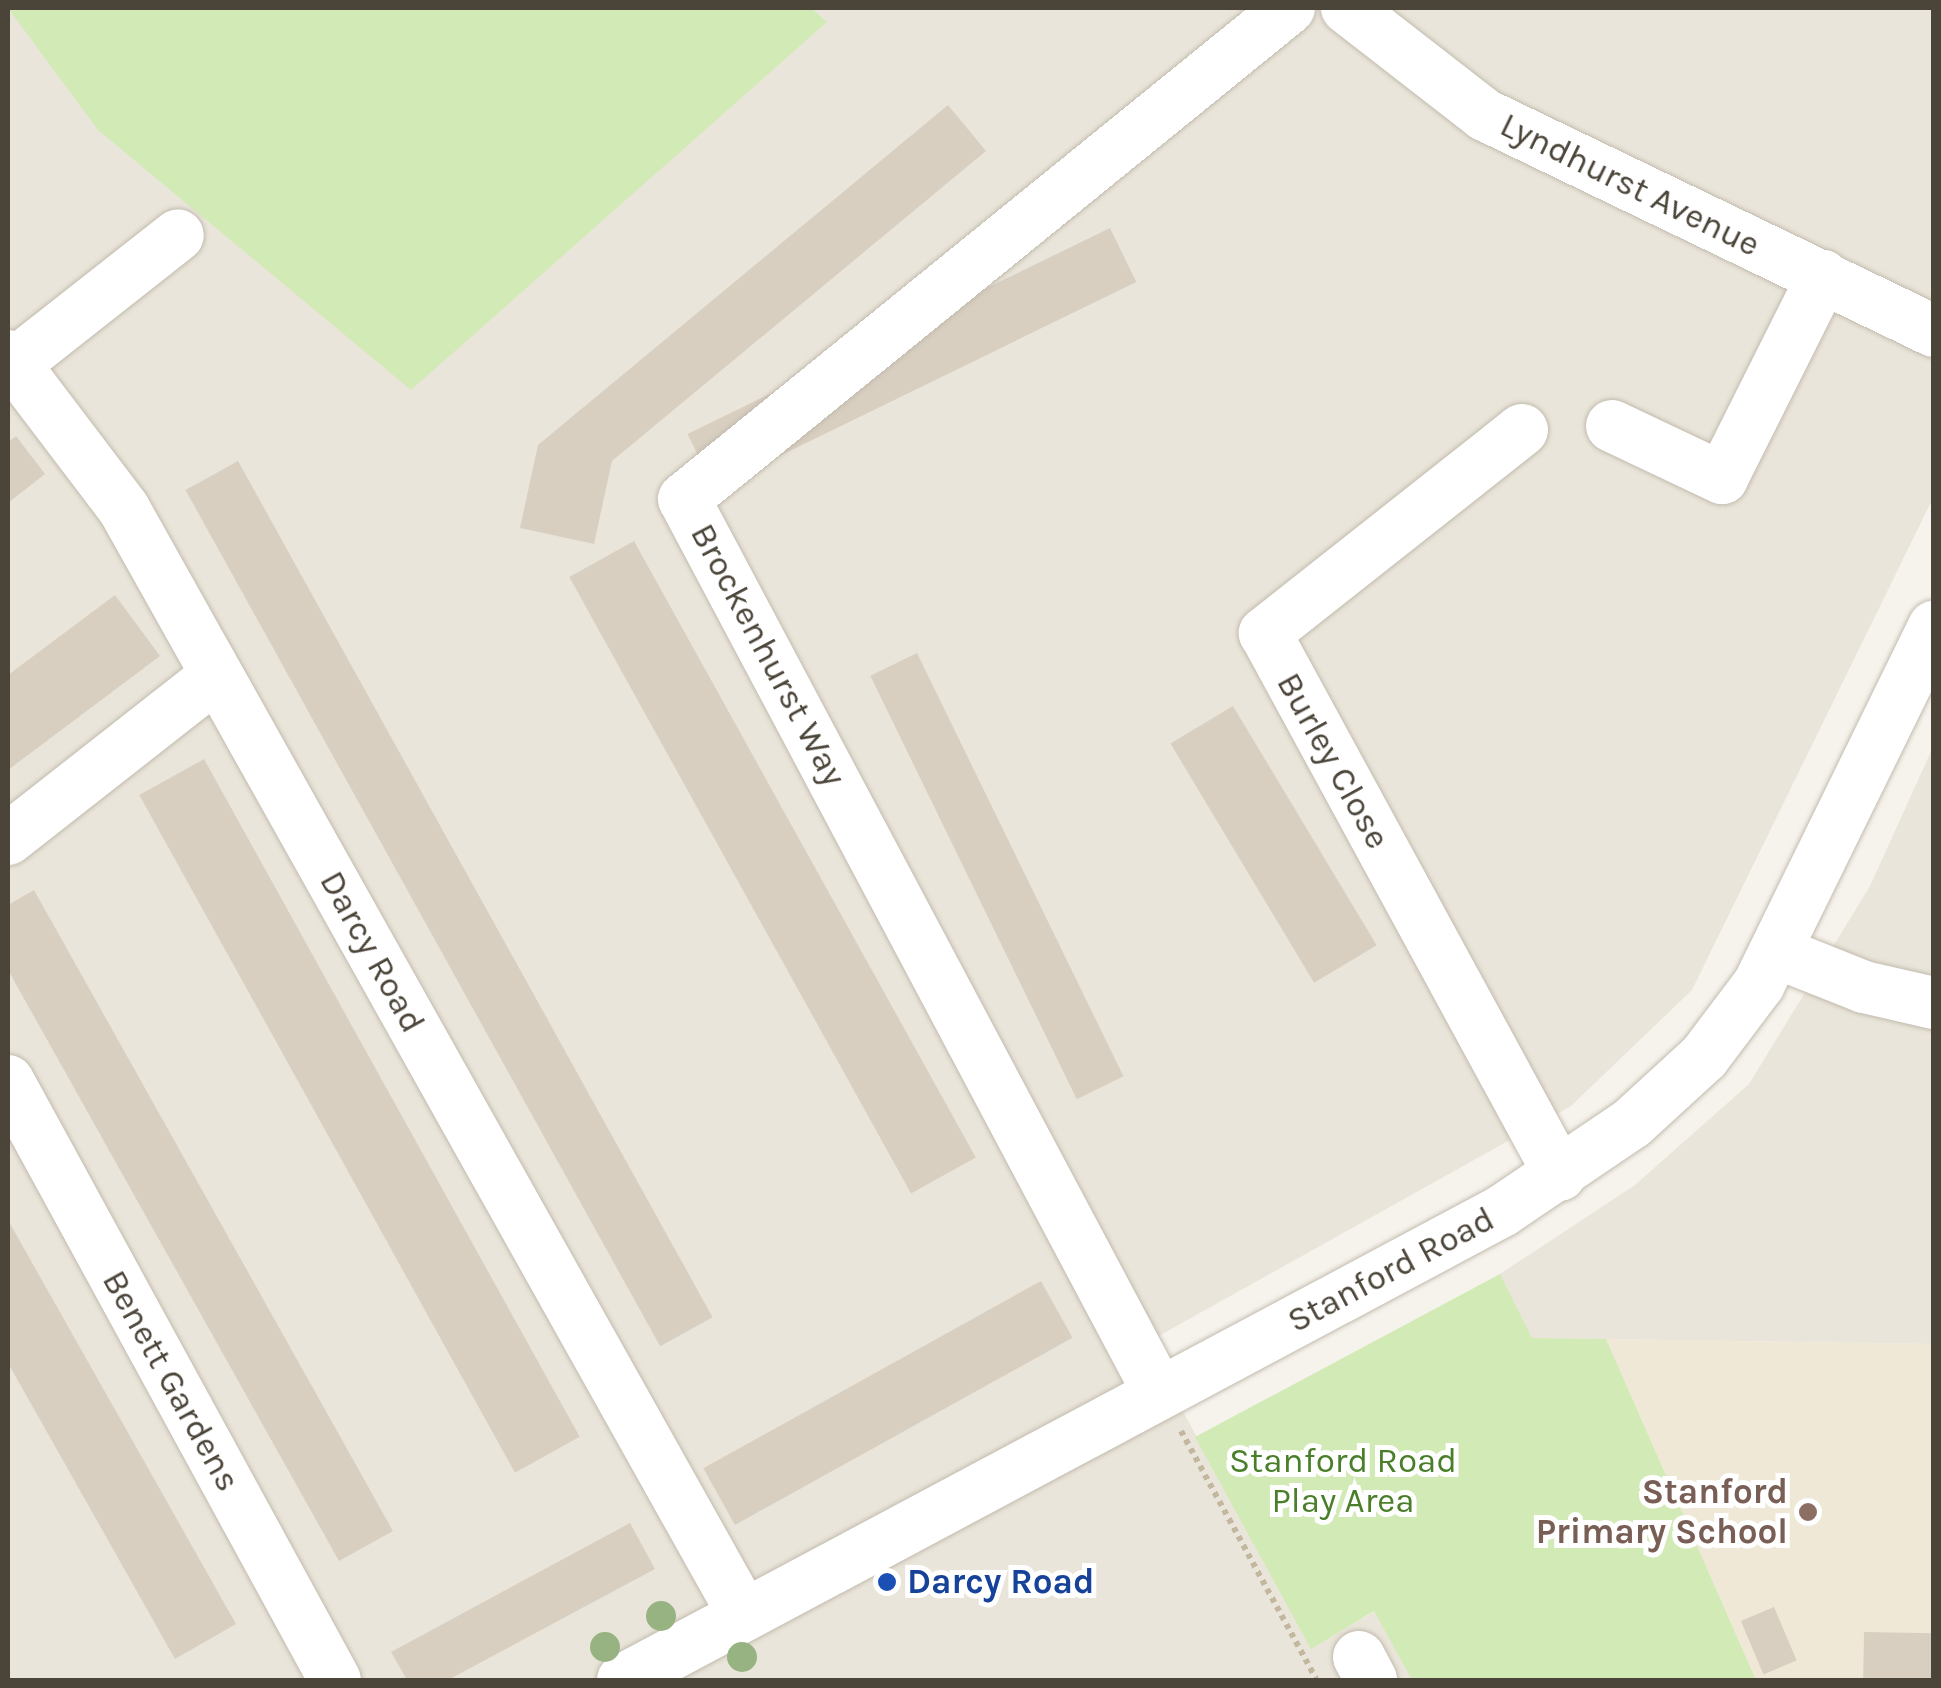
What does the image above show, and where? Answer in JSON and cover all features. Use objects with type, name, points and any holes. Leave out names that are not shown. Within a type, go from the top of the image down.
[{"type":"street","name":"Brockenhurst Way","points":[[1159,1393],[684,499],[1289,8]]},
{"type":"street","name":"Lyndhurst Avenue","points":[[1347,8],[1485,115],[1934,332]]},
{"type":"street","points":[[10,363],[178,235]]},
{"type":"street","points":[[1612,426],[1722,478],[1823,276]]},
{"type":"street","name":"Darcy Road","points":[[10,363],[116,494],[744,1616]]},
{"type":"street","name":"Burley Close","points":[[1522,430],[1266,634],[1560,1176]]},
{"type":"street","name":"Stanford Road","points":[[623,1680],[1560,1176],[1632,1123],[1704,1057],[1736,1020],[1776,952],[1934,626]]},
{"type":"street","points":[[8,839],[216,676]]},
{"type":"street","points":[[1776,952],[1864,988],[1934,1003]]},
{"type":"street","name":"Benett Gardens","points":[[8,1082],[335,1680]]},
{"type":"path","points":[[1159,1393],[1349,1673]]},
{"type":"shaded area","points":[[8,8],[1933,8],[1933,498],[1692,990],[1571,1106],[1146,1343],[1311,1648],[1375,1611],[1412,1680],[8,1680]]},
{"type":"shaded area","points":[[1933,747],[1933,1344],[1532,1338],[1500,1274],[1635,1185],[1749,1084],[1870,886]]},
{"type":"shaded area","name":"Stanford Primary School","points":[[1606,1339],[1933,1344],[1933,1680],[1756,1680]]},
{"type":"green space","points":[[8,8],[811,8],[827,22],[411,390],[98,130]]},
{"type":"green space","name":"Stanford Road Play Area","points":[[1500,1274],[1532,1338],[1606,1339],[1756,1680],[1412,1680],[1374,1611],[1311,1649],[1195,1437]]},
{"type":"building","points":[[948,105],[986,151],[612,461],[594,544],[520,528],[538,445]]},
{"type":"building","points":[[1110,228],[1136,282],[714,488],[688,434]]},
{"type":"building","points":[[16,436],[45,474],[8,503],[8,442]]},
{"type":"building","points":[[238,461],[713,1317],[660,1346],[186,490]]},
{"type":"building","points":[[634,541],[976,1158],[911,1193],[569,577]]},
{"type":"building","points":[[115,595],[160,656],[8,770],[8,675]]},
{"type":"building","points":[[917,653],[1123,1076],[1077,1099],[870,676]]},
{"type":"building","points":[[1233,706],[1377,945],[1314,983],[1170,744]]},
{"type":"building","points":[[204,759],[580,1437],[515,1473],[139,795]]},
{"type":"building","points":[[34,890],[393,1531],[339,1561],[8,970],[8,905]]},
{"type":"building","points":[[8,1220],[236,1624],[175,1659],[8,1363]]},
{"type":"building","points":[[1041,1281],[1073,1338],[735,1525],[703,1468]]},
{"type":"building","points":[[630,1523],[655,1569],[448,1680],[407,1680],[391,1652]]},
{"type":"building","points":[[1774,1607],[1797,1660],[1764,1674],[1741,1621]]},
{"type":"building","points":[[1864,1632],[1934,1633],[1933,1680],[1863,1680]]},
{"type":"place","name":"Stanford Primary School","points":[[1808,1512]]},
{"type":"place","name":"Darcy Road","points":[[887,1582]]}]
